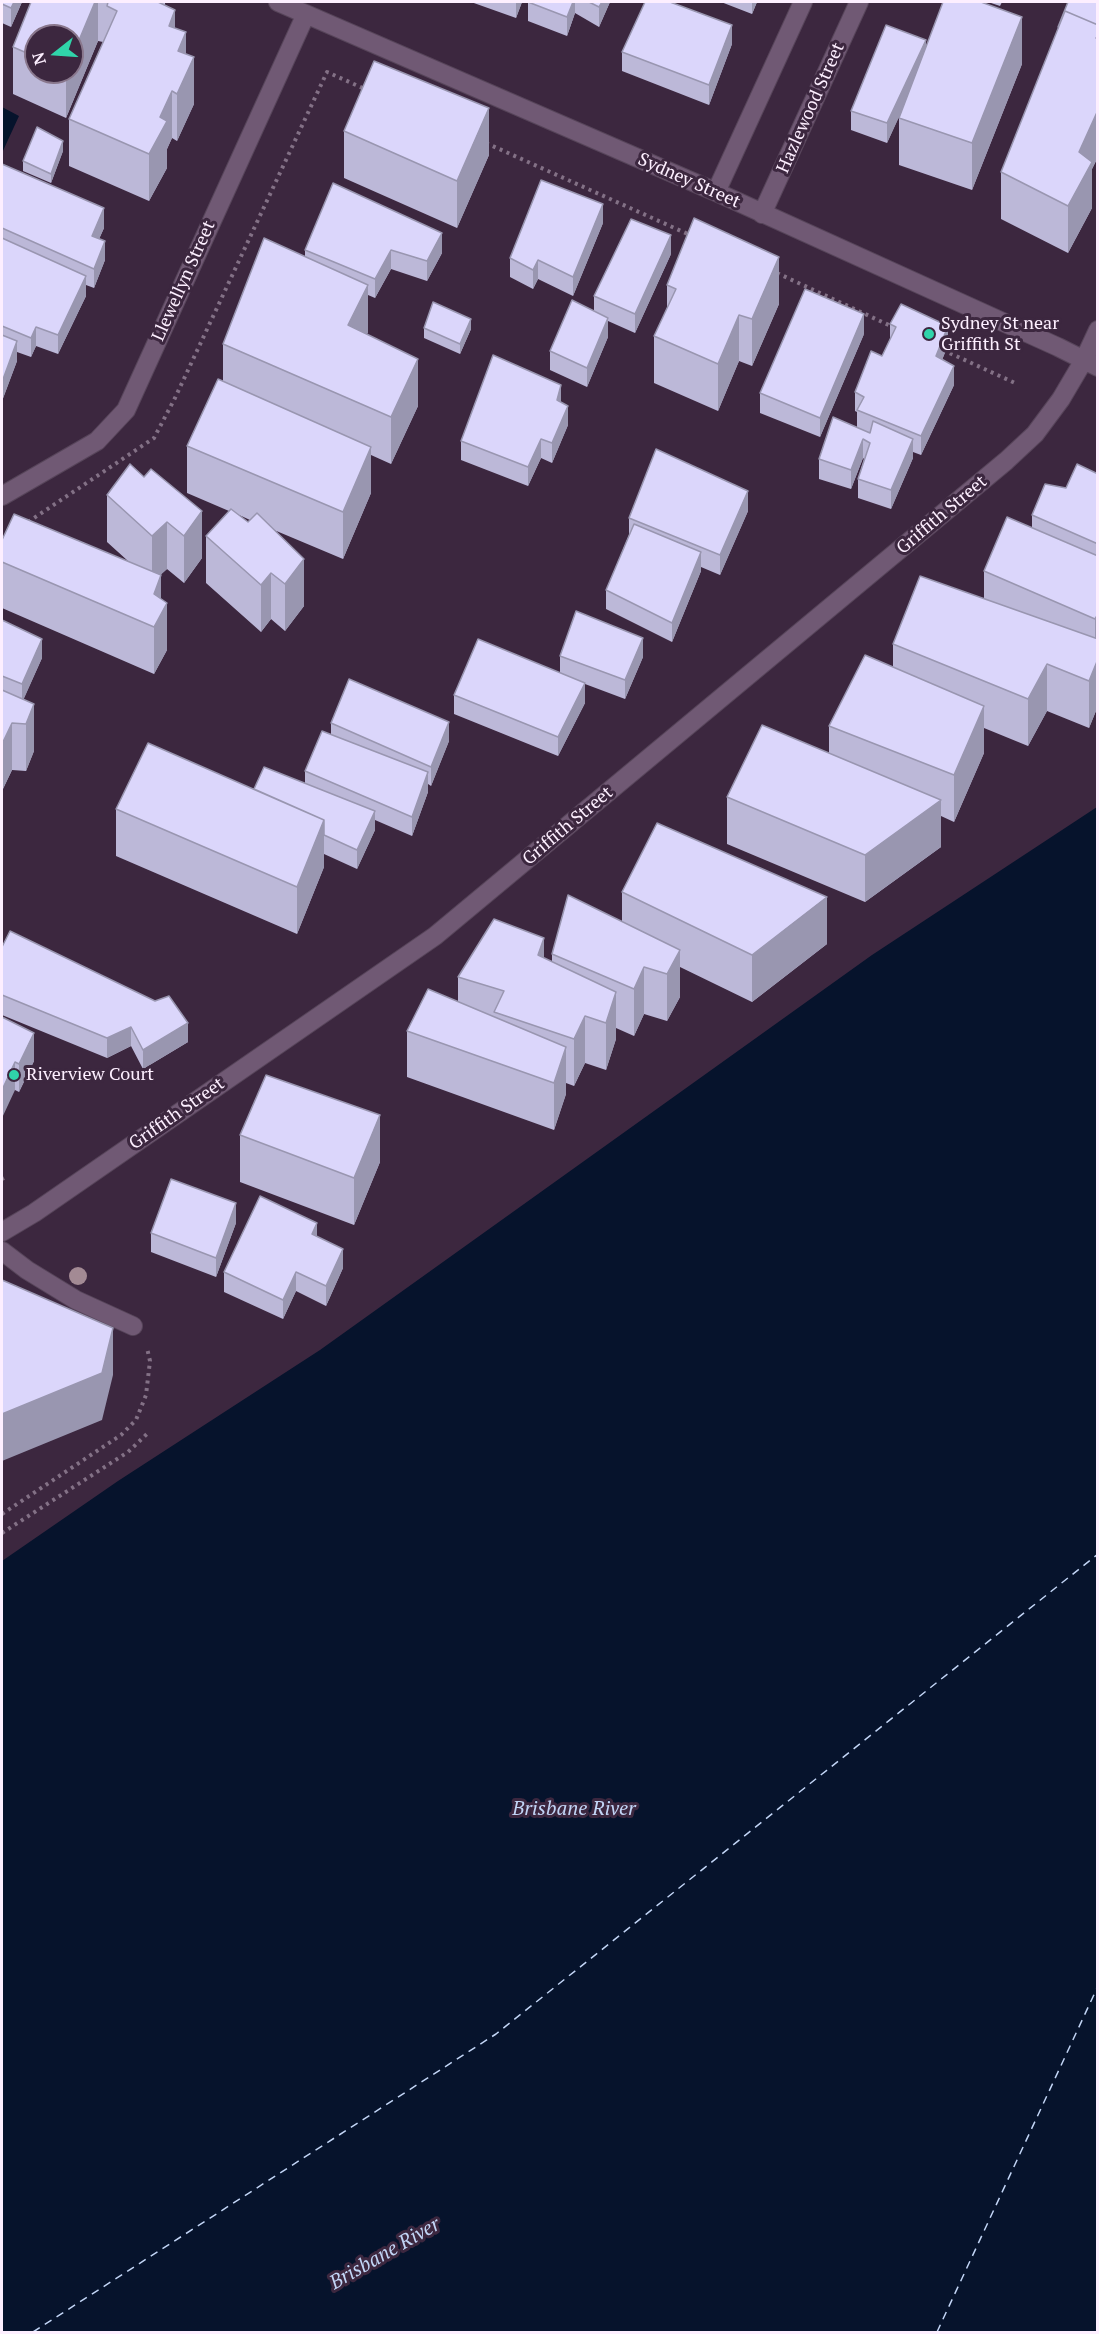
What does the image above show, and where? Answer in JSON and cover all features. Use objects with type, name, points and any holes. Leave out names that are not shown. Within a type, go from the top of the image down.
[{"type":"street","name":"Sydney Street","points":[[278,2],[716,192],[1039,338],[1091,364]]},
{"type":"street","points":[[716,192],[803,2]]},
{"type":"street","name":"Hazlewood Street","points":[[762,214],[859,2]]},
{"type":"street","name":"Llewellyn Street","points":[[2,496],[97,441],[126,410],[306,14]]},
{"type":"street","name":"Griffith Street","points":[[2,1232],[34,1213],[435,936],[1006,461],[1035,434],[1091,364],[1098,330]]},
{"type":"street","points":[[2,1251],[27,1270],[76,1300],[133,1326]]},
{"type":"path","points":[[20,527],[154,438],[175,398],[327,72],[370,91]]},
{"type":"path","points":[[478,140],[694,237]]},
{"type":"path","points":[[770,270],[898,329]]},
{"type":"path","points":[[941,349],[1015,383]]},
{"type":"path","points":[[2,1514],[121,1435],[136,1420],[146,1395],[150,1361],[145,1340],[133,1326]]},
{"type":"path","points":[[2,1533],[128,1452],[149,1432]]},
{"type":"water","points":[[2,107],[19,116],[2,153]]},
{"type":"water","name":"Brisbane River","points":[[1097,807],[1097,2332],[2,2332],[2,1561],[118,1481],[320,1350],[872,955]]},
{"type":"building","points":[[2,2],[14,2],[11,8]]},
{"type":"building","points":[[31,2],[95,2],[84,28],[84,24],[24,24],[24,52],[13,47]]},
{"type":"building","points":[[108,2],[158,2],[175,10],[169,26],[186,32],[178,51],[194,57],[177,94],[172,91],[160,117],[167,121],[149,154],[69,119],[117,11],[107,6]]},
{"type":"building","points":[[528,2],[573,2],[567,17]]},
{"type":"building","points":[[589,2],[602,2],[599,7]]},
{"type":"building","points":[[645,2],[670,2],[732,25],[709,85],[622,52]]},
{"type":"building","points":[[943,2],[981,2],[1022,17],[972,143],[899,118]]},
{"type":"building","points":[[1068,2],[1098,2],[1098,25],[1065,11],[1058,27]]},
{"type":"building","points":[[1065,11],[1098,25],[1096,38],[1098,39],[1098,110],[1079,152],[1092,162],[1068,206],[1001,172]]},
{"type":"building","points":[[886,25],[926,40],[887,123],[851,111]]},
{"type":"building","points":[[374,61],[489,108],[457,181],[344,131]]},
{"type":"building","points":[[37,127],[63,141],[51,174],[23,161]]},
{"type":"building","points":[[2,164],[104,208],[92,236],[105,241],[94,269],[2,228]]},
{"type":"building","points":[[541,180],[603,204],[573,277],[538,260],[533,270],[510,258]]},
{"type":"building","points":[[333,183],[442,233],[427,261],[391,250],[375,279],[305,250]]},
{"type":"building","points":[[694,218],[779,257],[752,319],[739,315],[718,364],[654,336],[676,289],[667,285]]},
{"type":"building","points":[[631,219],[671,235],[635,314],[594,296]]},
{"type":"building","points":[[2,238],[86,276],[58,335],[36,327],[31,338],[2,326]]},
{"type":"building","points":[[264,238],[368,285],[348,325],[418,359],[391,417],[223,344]]},
{"type":"building","points":[[805,289],[864,314],[820,418],[760,393]]},
{"type":"building","points":[[572,300],[608,318],[587,368],[550,351]]},
{"type":"building","points":[[433,302],[471,319],[460,344],[424,328]]},
{"type":"building","points":[[901,304],[948,326],[936,356],[954,366],[921,436],[857,410],[864,397],[855,392],[871,351],[882,356],[896,327],[890,324]]},
{"type":"building","points":[[2,335],[17,341],[2,382]]},
{"type":"building","points":[[493,355],[561,385],[557,400],[568,406],[552,443],[541,439],[528,467],[461,441]]},
{"type":"building","points":[[218,379],[371,447],[343,512],[187,446]]},
{"type":"building","points":[[833,417],[870,433],[873,421],[913,439],[891,490],[858,479],[870,443],[863,439],[851,470],[819,459]]},
{"type":"building","points":[[656,449],[748,491],[720,555],[629,518]]},
{"type":"building","points":[[130,464],[144,477],[151,469],[202,511],[184,536],[167,522],[152,536],[107,495]]},
{"type":"building","points":[[1077,464],[1098,474],[1098,544],[1032,515],[1045,484],[1066,488]]},
{"type":"building","points":[[231,509],[248,522],[257,513],[304,559],[285,584],[271,573],[261,585],[206,536]]},
{"type":"building","points":[[14,514],[161,575],[154,594],[167,603],[154,627],[2,562],[2,540]]},
{"type":"building","points":[[1007,517],[1098,556],[1098,614],[1095,619],[984,571]]},
{"type":"building","points":[[634,524],[701,552],[672,623],[606,590]]},
{"type":"building","points":[[920,576],[1098,639],[1098,659],[1089,681],[1047,664],[1028,699],[893,644]]},
{"type":"building","points":[[576,611],[643,638],[625,680],[560,656]]},
{"type":"building","points":[[2,620],[42,639],[22,684],[2,676]]},
{"type":"building","points":[[478,639],[585,683],[558,737],[454,695]]},
{"type":"building","points":[[865,655],[984,706],[954,775],[829,726]]},
{"type":"building","points":[[349,679],[449,722],[431,767],[331,723]]},
{"type":"building","points":[[2,690],[34,704],[26,724],[12,723],[2,744]]},
{"type":"building","points":[[762,725],[941,800],[865,855],[727,797]]},
{"type":"building","points":[[322,731],[428,772],[412,817],[305,771]]},
{"type":"building","points":[[148,743],[324,820],[297,887],[116,809]]},
{"type":"building","points":[[264,767],[375,811],[357,850],[324,835],[324,820],[254,789]]},
{"type":"building","points":[[657,823],[827,897],[752,955],[622,892]]},
{"type":"building","points":[[568,895],[680,950],[667,974],[644,967],[634,989],[552,954]]},
{"type":"building","points":[[494,919],[544,938],[538,955],[616,992],[606,1023],[585,1016],[574,1039],[494,1012],[504,991],[458,977]]},
{"type":"building","points":[[10,931],[155,1001],[169,996],[188,1023],[143,1050],[131,1027],[107,1038],[2,995],[2,947]]},
{"type":"building","points":[[428,989],[566,1047],[554,1083],[407,1031]]},
{"type":"building","points":[[2,1017],[34,1033],[19,1064],[15,1062],[2,1090]]},
{"type":"building","points":[[266,1075],[380,1115],[354,1178],[240,1135]]},
{"type":"building","points":[[171,1179],[236,1203],[216,1258],[151,1233]]},
{"type":"building","points":[[260,1196],[317,1223],[312,1234],[343,1249],[326,1286],[296,1272],[283,1300],[224,1272]]},
{"type":"building","points":[[2,1280],[113,1328],[102,1373],[2,1414]]},
{"type":"ferry route","points":[[33,2332],[496,2034],[1098,1554]]},
{"type":"ferry route","points":[[937,2332],[1098,1986]]},
{"type":"place","name":"Sydney St near Griffith St","points":[[929,334]]},
{"type":"place","name":"Riverview Court","points":[[14,1075]]}]
